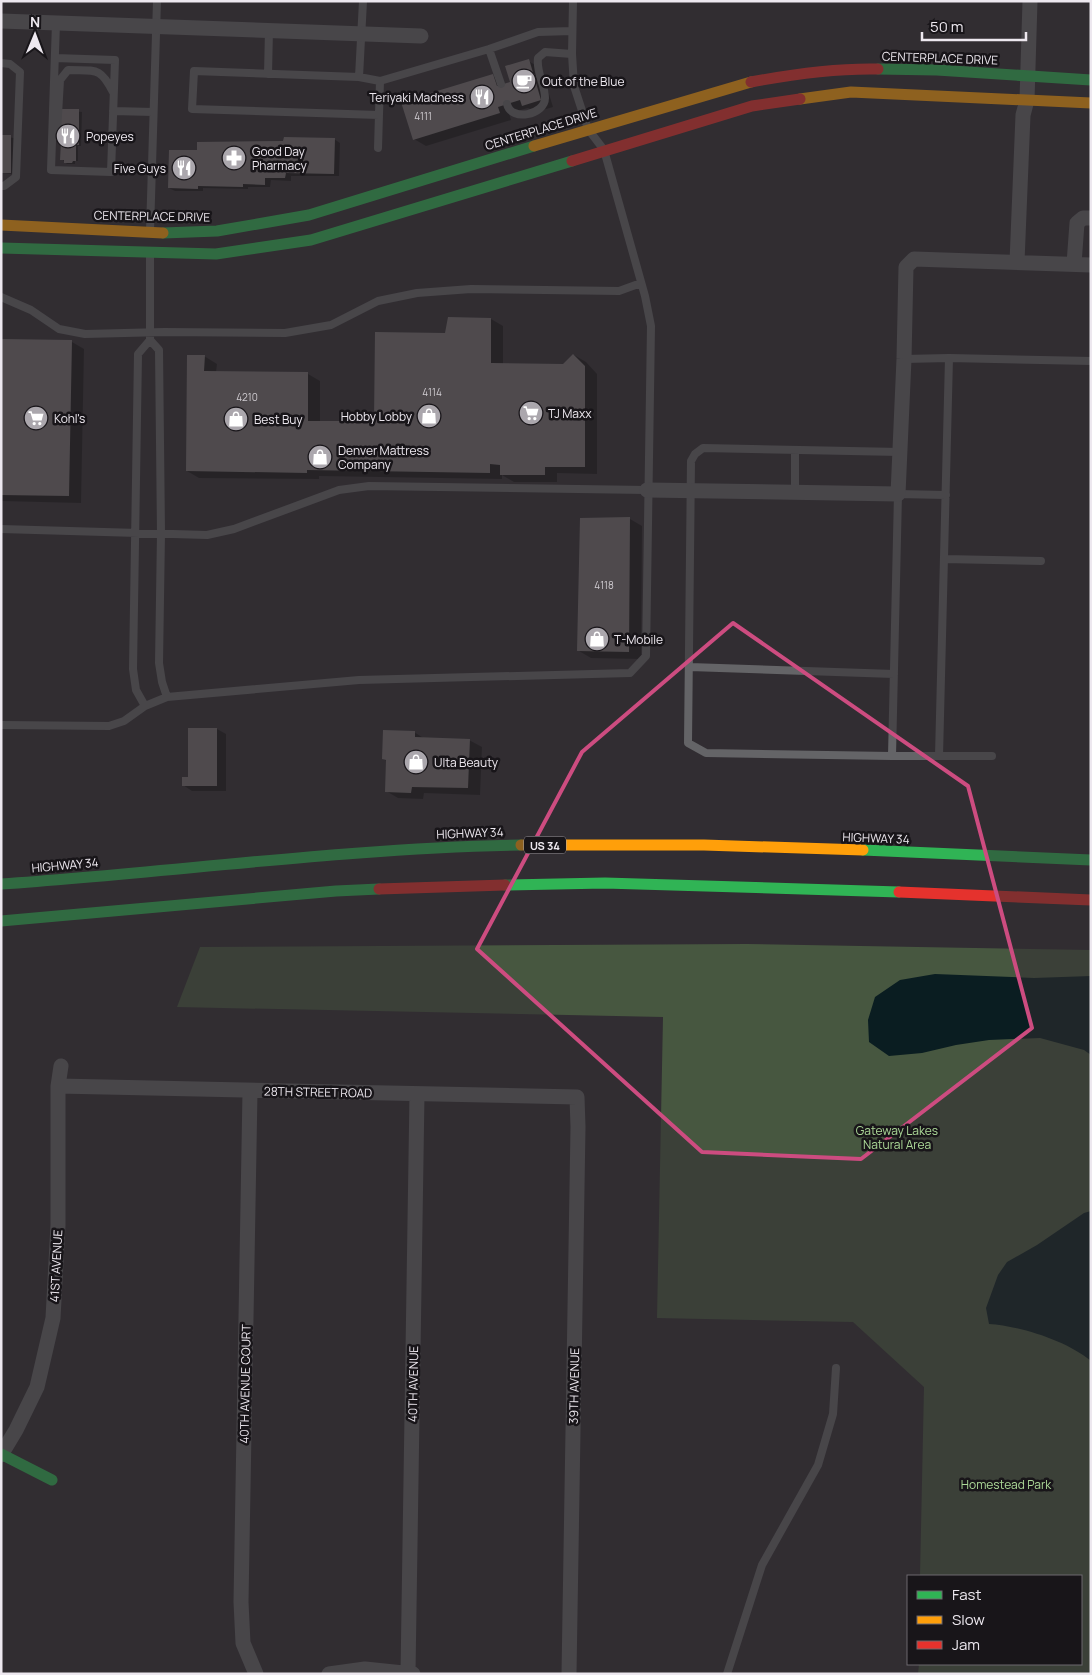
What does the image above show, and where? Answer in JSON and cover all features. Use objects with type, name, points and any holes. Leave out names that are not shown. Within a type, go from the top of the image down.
[{"type":"main road","name":"CENTERPLACE DRIVE","points":[[1,248],[150,242],[167,233],[217,231],[309,215],[588,128],[750,82],[802,72],[848,68],[937,70],[1091,80]]},
{"type":"main road","name":"CENTERPLACE DRIVE","points":[[1,225],[150,242],[216,254],[311,240],[752,106],[851,92],[1091,103]]},
{"type":"main road","name":"HIGHWAY 34","points":[[1,884],[180,873],[301,856],[470,846],[624,844],[878,851],[1091,860]]},
{"type":"main road","points":[[1,921],[183,901],[336,891],[477,885],[605,883],[736,886],[1091,900]]},
{"type":"main road","points":[[1,1455],[52,1480]]},
{"type":"street","points":[[1017,262],[1023,114],[1027,100],[1030,1]]},
{"type":"street","points":[[1,21],[420,36]]},
{"type":"street","points":[[1074,264],[1077,223],[1083,218],[1091,218]]},
{"type":"street","points":[[648,490],[898,494],[906,267],[914,259],[1091,265]]},
{"type":"street","name":"41ST AVENUE","points":[[1,1455],[16,1430],[37,1387],[53,1318],[58,1225],[58,1086],[62,1066]]},
{"type":"street","name":"28TH STREET ROAD","points":[[58,1086],[576,1098]]},
{"type":"street","name":"40TH AVENUE COURT","points":[[250,1091],[241,1602],[243,1643],[256,1674]]},
{"type":"street","name":"40TH AVENUE","points":[[408,1673],[417,1094]]},
{"type":"street","name":"39TH AVENUE","points":[[569,1674],[578,1137],[576,1098]]},
{"type":"street","points":[[329,1674],[365,1669],[413,1674]]},
{"type":"lane","points":[[156,1],[150,242],[151,336],[159,350],[161,533],[159,663],[167,697]]},
{"type":"lane","points":[[359,77],[363,1]]},
{"type":"lane","points":[[1,726],[109,726],[124,722],[145,706],[167,697],[359,680],[630,673],[646,656],[651,326],[604,150],[588,128],[574,86],[572,54],[573,1]]},
{"type":"lane","points":[[55,58],[114,60],[111,172],[51,170],[56,23]]},
{"type":"lane","points":[[268,74],[269,30]]},
{"type":"lane","points":[[379,115],[192,109],[194,71],[359,77],[380,81],[489,49],[538,32],[572,31]]},
{"type":"lane","points":[[489,49],[501,84]]},
{"type":"lane","points":[[507,104],[508,109],[512,113],[519,115],[539,110],[546,98],[536,66],[538,58],[544,52],[572,54]]},
{"type":"lane","points":[[1,63],[10,64],[20,72],[16,177],[4,186],[1,186]]},
{"type":"lane","points":[[51,157],[57,147],[60,80],[68,70],[97,71],[106,78],[114,94]]},
{"type":"lane","points":[[378,148],[380,81]]},
{"type":"lane","points":[[113,111],[153,112]]},
{"type":"lane","points":[[1,297],[31,310],[59,328],[85,334],[151,336],[285,333],[331,325],[378,301],[416,293],[471,289],[619,290],[641,283]]},
{"type":"lane","points":[[145,706],[136,690],[133,669],[135,532],[138,354],[151,336]]},
{"type":"lane","points":[[939,756],[950,358]]},
{"type":"lane","points":[[904,359],[1091,361]]},
{"type":"lane","points":[[900,452],[703,448],[691,461],[688,743],[706,753],[992,756]]},
{"type":"lane","points":[[794,493],[795,450]]},
{"type":"lane","points":[[1,529],[207,535],[234,529],[340,490],[369,486],[648,490]]},
{"type":"lane","points":[[892,756],[898,494],[946,495]]},
{"type":"lane","points":[[944,559],[1041,561]]},
{"type":"lane","points":[[690,667],[894,674]]},
{"type":"lane","points":[[727,1674],[762,1565],[818,1465],[833,1414],[836,1368]]},
{"type":"highlighted area","points":[[733,623],[968,786],[1032,1028],[861,1159],[702,1152],[477,949],[582,752]]},
{"type":"green space","name":"Gateway Lakes Natural Area","points":[[747,944],[1091,950],[1091,1674],[918,1674],[919,1665],[1082,1665],[1082,1575],[920,1575],[924,1387],[853,1322],[657,1318],[663,1017],[177,1007],[200,947]]},
{"type":"water","points":[[935,974],[1034,978],[1091,976],[1091,1055],[1084,1050],[1040,1038],[989,1040],[922,1053],[889,1056],[869,1042],[868,1020],[875,997],[900,980]]},
{"type":"water","points":[[1091,1211],[1091,1361],[1069,1347],[1043,1336],[1029,1331],[989,1324],[986,1308],[998,1275],[1007,1262],[1037,1245],[1084,1213]]},
{"type":"building","points":[[529,59],[541,100],[522,106],[520,100],[498,107],[500,113],[413,140],[401,102],[493,74],[497,86],[510,82],[505,66]]},
{"type":"building","name":"Popeyes","points":[[61,109],[79,109],[79,145],[76,145],[76,161],[72,163],[64,163],[64,160],[60,160],[61,142],[58,142]]},
{"type":"building","points":[[1,135],[11,135],[11,173],[1,173]]},
{"type":"building","points":[[284,137],[335,138],[334,174],[286,173],[285,178],[265,178],[265,185],[243,184],[243,187],[198,186],[198,189],[168,188],[169,150],[197,150],[197,142],[283,141]]},
{"type":"building","points":[[448,317],[491,318],[491,363],[563,364],[573,354],[585,366],[585,467],[545,467],[545,475],[500,475],[500,465],[490,464],[490,473],[307,470],[307,473],[186,471],[187,355],[205,355],[204,371],[308,372],[308,421],[374,421],[375,332],[445,333]]},
{"type":"building","name":"Kohl's","points":[[1,339],[72,340],[69,496],[1,495]]},
{"type":"building","points":[[630,517],[629,652],[577,651],[580,518]]},
{"type":"building","points":[[188,728],[217,728],[217,786],[182,786],[182,777],[188,777]]},
{"type":"building","points":[[383,730],[415,731],[415,737],[470,739],[468,788],[412,787],[411,793],[385,792],[386,760],[382,759]]},
{"type":"traffic: fast","points":[[878,69],[937,70],[1091,80]]},
{"type":"traffic: fast","points":[[163,233],[217,231],[309,215],[534,146]]},
{"type":"traffic: fast","points":[[1,248],[216,254],[311,240],[572,161]]},
{"type":"traffic: fast","points":[[1,884],[326,855],[521,845]]},
{"type":"traffic: fast","points":[[863,850],[1091,860]]},
{"type":"traffic: fast","points":[[505,885],[605,883],[899,892]]},
{"type":"traffic: fast","points":[[1,921],[336,891],[379,889]]},
{"type":"traffic: fast","points":[[1,1454],[52,1480]]},
{"type":"traffic: slow","points":[[534,146],[751,82]]},
{"type":"traffic: slow","points":[[800,99],[851,92],[1091,103]]},
{"type":"traffic: slow","points":[[1,225],[163,233]]},
{"type":"traffic: slow","points":[[521,845],[704,845],[863,850]]},
{"type":"traffic: jam","points":[[751,82],[814,72],[878,69]]},
{"type":"traffic: jam","points":[[572,161],[752,106],[800,99]]},
{"type":"traffic: jam","points":[[379,889],[505,885]]},
{"type":"traffic: jam","points":[[899,892],[1091,900]]},
{"type":"place","name":"Out of the Blue","points":[[524,81]]},
{"type":"place","name":"Teriyaki Madness","points":[[482,97]]},
{"type":"place","name":"Popeyes","points":[[68,136]]},
{"type":"place","name":"Good Day Pharmacy","points":[[234,158]]},
{"type":"place","name":"Five Guys","points":[[184,168]]},
{"type":"place","name":"TJ Maxx","points":[[531,413]]},
{"type":"place","name":"Hobby Lobby","points":[[429,416]]},
{"type":"place","name":"Kohl's","points":[[36,418]]},
{"type":"place","name":"Best Buy","points":[[236,419]]},
{"type":"place","name":"Denver Mattress Company","points":[[320,457]]},
{"type":"place","name":"T-Mobile","points":[[597,639]]},
{"type":"place","name":"Ulta Beauty","points":[[416,762]]},
{"type":"park label","name":"Homestead Park","points":[[1006,1484]]}]
